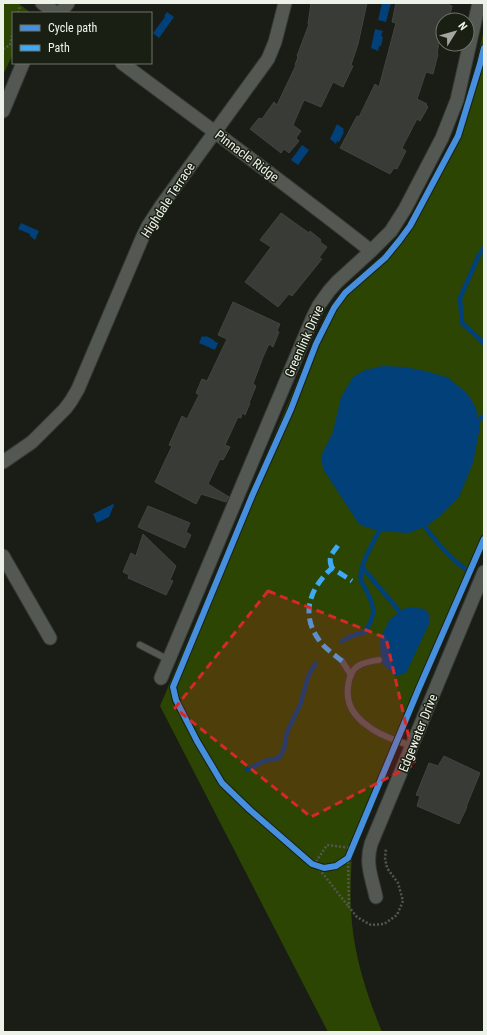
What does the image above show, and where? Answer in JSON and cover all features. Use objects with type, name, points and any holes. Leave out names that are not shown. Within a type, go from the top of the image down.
[{"type":"street","points":[[42,3],[55,12]]},
{"type":"street","points":[[61,12],[68,3]]},
{"type":"street","name":"Highdale Terrace","points":[[3,462],[32,442],[64,409],[74,395],[148,226],[268,59],[275,42],[285,3]]},
{"type":"street","name":"Greenlink Drive","points":[[161,678],[313,318],[322,300],[337,282],[390,232],[398,221],[448,126],[457,100],[479,3]]},
{"type":"street","points":[[3,111],[23,64]]},
{"type":"street","name":"Pinnacle Ridge","points":[[123,64],[371,251]]},
{"type":"street","points":[[4,560],[50,638]]},
{"type":"street","name":"Edgewater Drive","points":[[376,897],[368,863],[369,852],[484,572]]},
{"type":"lane","points":[[140,645],[169,661]]},
{"type":"lane","points":[[379,660],[365,663],[354,669],[349,678],[348,702],[368,726],[379,733],[412,746]]},
{"type":"lane","points":[[342,661],[351,675]]},
{"type":"path","points":[[18,12],[20,6]]},
{"type":"path","points":[[3,49],[10,45],[12,36]]},
{"type":"path","points":[[349,906],[348,858],[356,841]]},
{"type":"path","points":[[316,865],[357,917],[371,925],[384,924],[397,915],[402,901],[398,883],[387,868],[385,858],[386,843]]},
{"type":"path","points":[[316,865],[318,857],[327,845],[352,848]]},
{"type":"path","points":[[342,862],[348,858]]},
{"type":"path","points":[[306,859],[324,868]]},
{"type":"highlighted area","points":[[268,591],[386,638],[415,764],[311,817],[175,708]]},
{"type":"green space","points":[[3,3],[18,3],[30,12],[12,12],[12,56],[3,75]]},
{"type":"green space","points":[[484,29],[484,543],[352,854],[351,903],[354,942],[361,972],[382,1032],[328,1032],[160,706],[325,316],[345,289],[391,247],[409,223],[446,156],[465,112]]},
{"type":"water","points":[[382,3],[391,3],[386,22],[378,20]]},
{"type":"water","points":[[167,12],[174,17],[159,38],[153,33]]},
{"type":"water","points":[[375,29],[383,31],[381,36],[383,37],[381,46],[379,46],[378,51],[371,48]]},
{"type":"water","points":[[337,124],[344,129],[344,132],[339,142],[337,141],[336,144],[330,139]]},
{"type":"water","points":[[302,145],[309,150],[298,165],[291,160]]},
{"type":"water","points":[[21,223],[39,231],[35,240],[30,236],[30,234],[18,229]]},
{"type":"water","points":[[202,336],[206,336],[218,343],[215,350],[199,343]]},
{"type":"water","points":[[383,366],[405,367],[447,377],[467,393],[476,408],[480,427],[473,463],[459,497],[439,517],[425,527],[408,533],[379,531],[359,524],[323,469],[321,456],[333,432],[341,397],[353,377],[365,370]]},
{"type":"water","points":[[113,504],[114,505],[109,517],[97,523],[93,514]]},
{"type":"water","points":[[407,607],[425,609],[429,615],[429,624],[406,673],[396,676],[381,663],[380,639],[390,619]]},
{"type":"building","points":[[311,3],[367,3],[358,44],[351,65],[353,66],[343,87],[333,82],[321,107],[304,100],[293,125],[301,131],[296,138],[299,141],[289,153],[284,149],[281,153],[250,129],[259,118],[262,119],[274,102],[277,105],[296,65],[297,56],[309,24]]},
{"type":"building","points":[[396,3],[449,3],[449,5],[452,6],[451,12],[435,12],[435,52],[437,52],[438,54],[433,74],[426,72],[417,99],[427,104],[426,105],[428,107],[420,121],[417,119],[402,148],[406,151],[397,169],[394,168],[390,174],[340,148],[357,116],[359,117],[375,84],[379,87],[396,23],[392,22]]},
{"type":"building","points":[[281,213],[309,233],[310,231],[327,247],[319,258],[322,259],[292,296],[289,294],[278,307],[245,282],[271,247],[260,240]]},
{"type":"building","points":[[233,302],[280,324],[277,331],[279,332],[273,347],[269,344],[263,357],[253,384],[256,386],[245,415],[242,413],[241,418],[238,417],[225,445],[230,447],[223,460],[220,459],[208,484],[229,497],[226,502],[201,494],[196,504],[155,482],[172,446],[169,445],[182,416],[187,419],[199,395],[196,393],[202,379],[207,381],[227,339],[218,335]]},
{"type":"building","points":[[148,506],[190,523],[186,532],[191,535],[185,548],[138,527]]},
{"type":"building","points":[[143,534],[176,566],[170,580],[173,581],[166,595],[128,578],[129,575],[123,572],[131,553],[136,556]]},
{"type":"building","points":[[444,756],[480,773],[459,824],[417,806],[420,796],[416,795],[429,763],[438,766]]},
{"type":"waterway","points":[[484,248],[479,255],[460,298],[462,323],[484,343]]},
{"type":"waterway","points":[[479,420],[484,416]]},
{"type":"waterway","points":[[425,527],[444,550],[465,569]]},
{"type":"waterway","points":[[342,641],[354,635],[365,632],[371,621],[373,612],[372,603],[361,581],[361,575],[364,562],[379,531]]},
{"type":"waterway","points":[[362,567],[400,612]]},
{"type":"waterway","points":[[247,770],[264,761],[279,758],[284,749],[287,732],[300,705],[309,674],[316,663]]},
{"type":"marked path","points":[[332,568],[330,558],[339,544]]},
{"type":"marked path","points":[[342,661],[324,646],[313,630],[310,621],[310,602],[318,584],[332,568],[352,581]]},
{"type":"cycle path","points":[[484,48],[458,136],[410,226],[385,258],[345,293],[334,308],[316,344],[291,409],[252,496],[173,687],[176,700],[197,741],[222,783],[250,810],[312,864],[324,868],[336,866],[348,858],[419,688],[484,539]]}]
